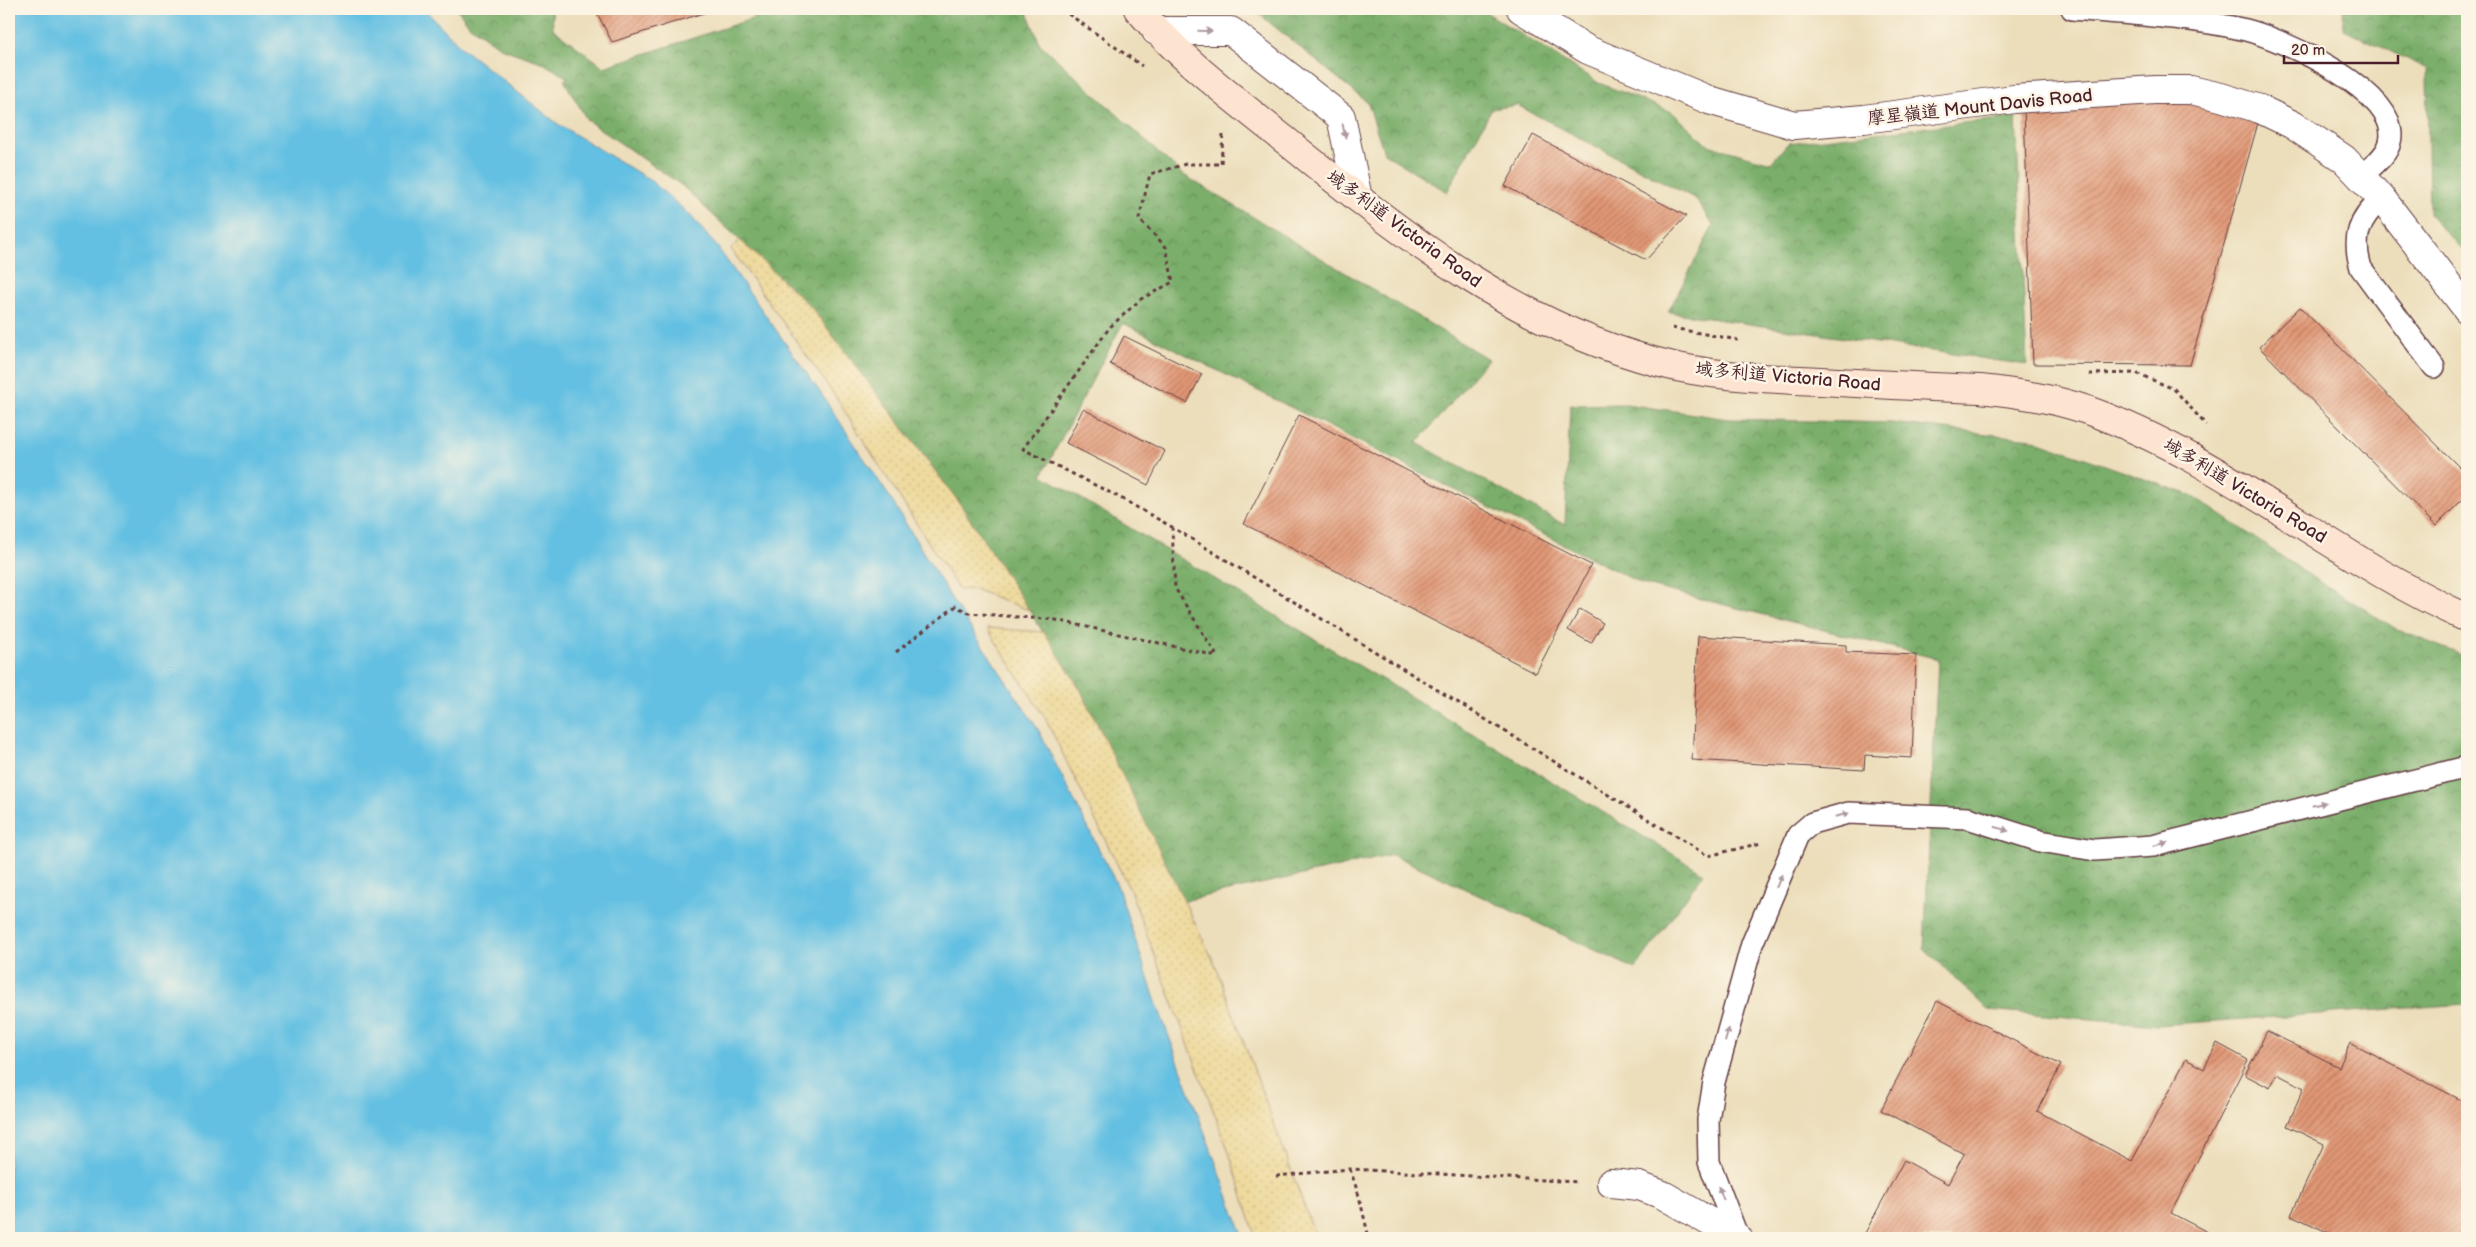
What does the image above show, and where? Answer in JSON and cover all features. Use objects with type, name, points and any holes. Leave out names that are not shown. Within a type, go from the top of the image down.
[{"type":"main road","name":"域多利道 Victoria Road","points":[[1138,9],[1156,30],[1220,87],[1358,198],[1450,266],[1490,292],[1580,337],[1632,355],[1678,367],[1732,376],[2017,393],[2086,410],[2124,424],[2200,461],[2384,576],[2430,602],[2467,618]]},
{"type":"street","name":"摩星嶺道 Mount Davis Road","points":[[1521,9],[1588,50],[1723,105],[1794,125],[1864,119],[2014,99],[2155,90],[2191,90],[2221,97],[2252,107],[2293,125],[2344,159],[2382,199],[2467,309]]},
{"type":"street","points":[[1156,30],[1231,31],[1341,117],[1358,198]]},
{"type":"street","points":[[1611,1184],[1639,1186],[1663,1195],[1738,1238]]},
{"type":"lane","points":[[2072,9],[2189,20],[2240,29],[2284,44],[2341,73],[2368,94],[2383,112],[2392,133],[2385,153],[2362,176]]},
{"type":"lane","points":[[2382,199],[2370,209],[2362,222],[2357,237],[2356,253],[2361,268],[2434,367]]},
{"type":"lane","points":[[1738,1238],[1709,1162],[1708,1120],[1714,1082],[1752,944],[1798,835],[1812,823],[1848,813],[1968,818],[2040,841],[2095,850],[2153,846],[2467,766]]},
{"type":"path","points":[[1072,9],[1067,13],[1147,69]]},
{"type":"path","points":[[1216,129],[1223,135],[1221,164],[1186,164],[1150,174],[1139,219],[1166,247],[1173,282],[1141,299],[1110,327],[1023,450],[1115,495],[1172,528],[1708,856],[1798,835]]},
{"type":"path","name":"域多利道 Victoria Road","points":[[1667,328],[1746,341]]},
{"type":"path","name":"域多利道 Victoria Road","points":[[2082,374],[2136,373],[2174,389],[2212,432]]},
{"type":"path","points":[[896,652],[956,606],[969,613],[1056,620],[1217,656],[1175,588],[1172,528]]},
{"type":"path","points":[[1276,1176],[1350,1169],[1611,1184]]},
{"type":"path","points":[[1350,1169],[1359,1196],[1369,1238]]},
{"type":"green space","points":[[457,9],[552,9],[553,29],[604,67],[782,9],[1026,9],[1040,44],[1182,174],[1488,359],[1417,443],[1565,525],[1570,405],[1626,404],[1729,419],[1892,423],[2031,439],[2193,496],[2306,573],[2398,630],[2467,657],[2467,1004],[2157,1025],[1988,1010],[1924,948],[1938,659],[1642,584],[1123,323],[1042,475],[1704,873],[1635,969],[1393,855],[1183,901],[1080,689],[958,501],[811,307],[681,185],[587,120],[564,80],[568,78],[541,62],[503,49],[470,26]]},
{"type":"green space","points":[[1253,9],[1481,9],[1599,83],[1672,112],[1708,145],[1771,163],[1788,143],[2016,117],[2027,365],[1668,312],[1713,226],[1696,199],[1517,105],[1492,109],[1447,192],[1384,153],[1368,103]]},
{"type":"green space","points":[[2343,9],[2467,9],[2467,255],[2429,214],[2427,69],[2344,29]]},
{"type":"sand","points":[[740,240],[811,307],[958,501],[1029,610],[974,589],[959,590],[833,393],[731,249]]},
{"type":"sand","points":[[987,628],[1044,632],[1080,689],[1215,964],[1316,1238],[1256,1238],[1229,1152],[1130,890],[1045,718]]},
{"type":"water","points":[[9,9],[424,9],[463,49],[558,124],[650,180],[689,214],[718,248],[822,395],[889,496],[956,606],[1038,729],[1117,885],[1155,999],[1244,1238],[9,1238]]},
{"type":"building","points":[[595,9],[716,9],[612,42]]},
{"type":"building","points":[[2162,99],[2212,107],[2258,123],[2190,365],[2033,364],[2024,109]]},
{"type":"building","points":[[1533,135],[1686,216],[1646,260],[1505,186]]},
{"type":"building","points":[[2300,307],[2467,475],[2467,495],[2436,526],[2259,347]]},
{"type":"building","points":[[1124,336],[1202,374],[1187,403],[1110,364]]},
{"type":"building","points":[[1083,409],[1165,451],[1148,485],[1066,443]]},
{"type":"building","points":[[1299,415],[1591,565],[1536,673],[1244,524]]},
{"type":"building","points":[[1580,609],[1603,623],[1591,643],[1568,630]]},
{"type":"building","points":[[1698,636],[1846,645],[1846,652],[1916,655],[1912,758],[1865,755],[1864,770],[1692,760]]},
{"type":"building","points":[[1937,1001],[2061,1065],[2037,1111],[2132,1161],[2186,1059],[2204,1069],[2217,1043],[2248,1060],[2171,1213],[2219,1238],[2095,1238],[2086,1233],[2084,1238],[1863,1237],[1904,1160],[1948,1184],[1964,1154],[1881,1110]]},
{"type":"building","points":[[2267,1031],[2339,1067],[2350,1043],[2467,1103],[2467,1238],[2330,1238],[2331,1234],[2291,1215],[2324,1144],[2287,1126],[2304,1088],[2277,1074],[2270,1088],[2245,1075]]}]
